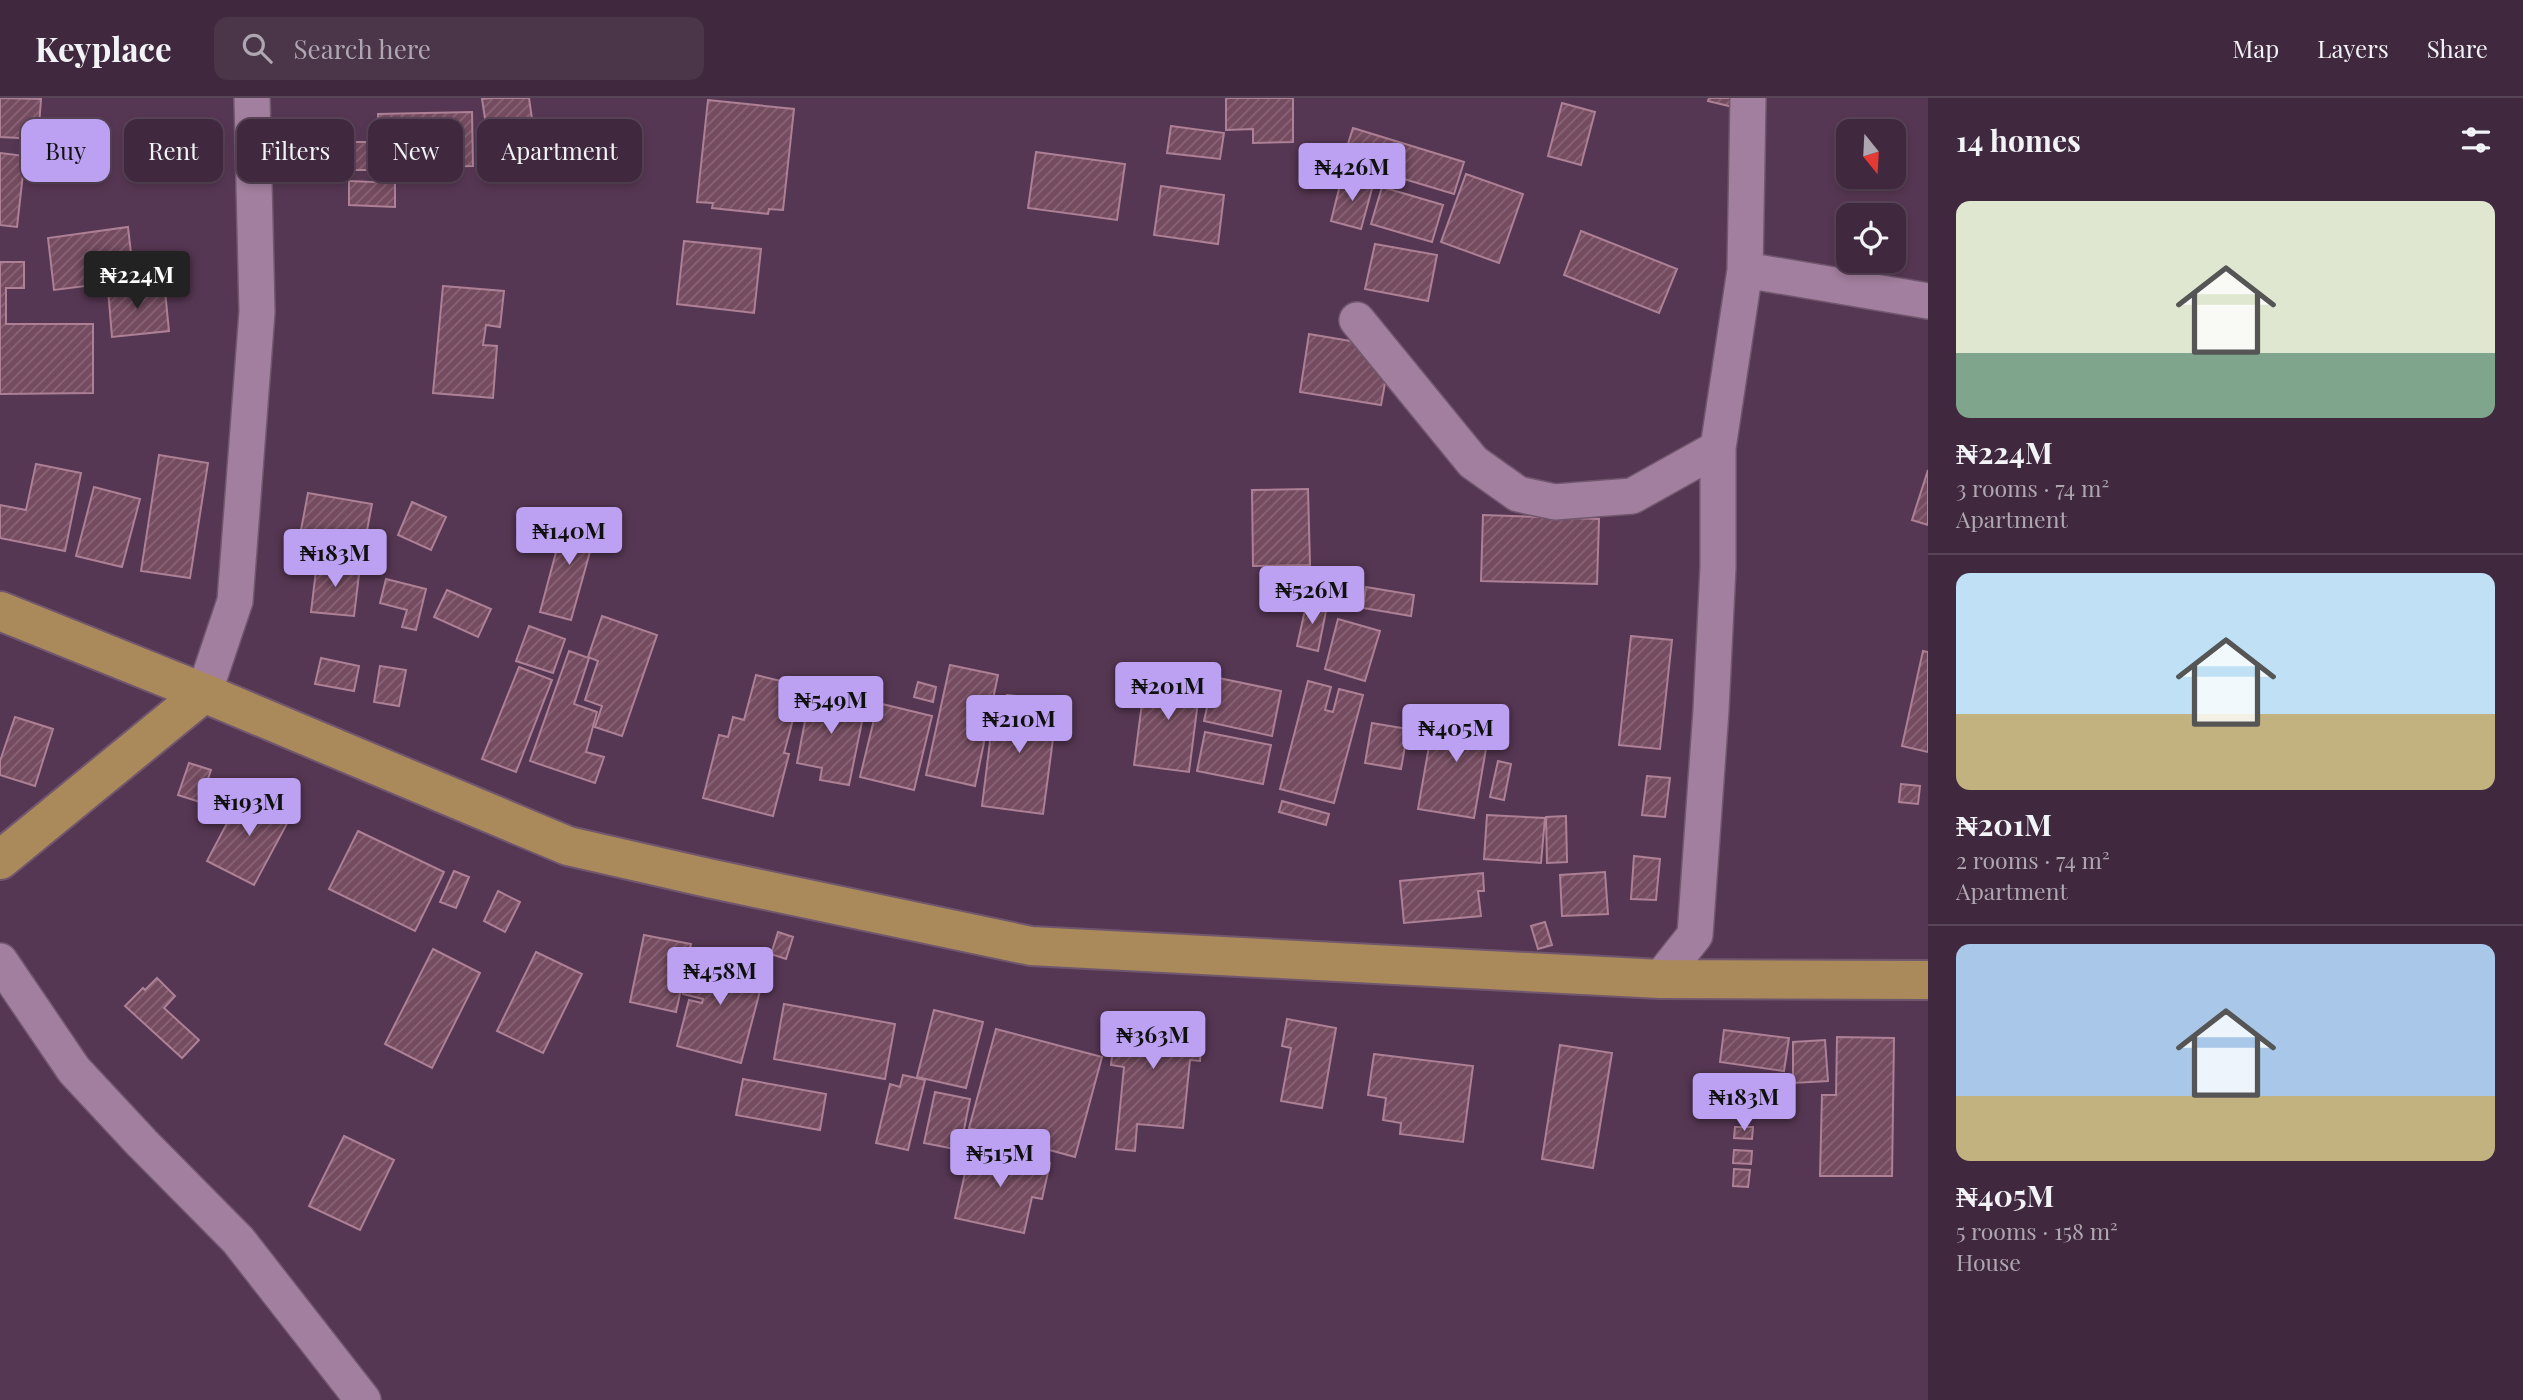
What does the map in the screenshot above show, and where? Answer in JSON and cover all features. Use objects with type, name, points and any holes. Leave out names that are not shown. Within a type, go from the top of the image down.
[{"type":"main road","points":[[0,611],[204,693],[568,846],[1031,946],[1660,979],[1928,980]]},
{"type":"main road","points":[[0,860],[204,693]]},
{"type":"street","points":[[204,693],[236,601],[257,312],[252,98]]},
{"type":"street","points":[[1660,979],[1695,935],[1712,710],[1718,567],[1718,448],[1745,270],[1748,98]]},
{"type":"street","points":[[1745,270],[1928,301]]},
{"type":"street","points":[[1357,320],[1473,462],[1518,494],[1555,502],[1632,496],[1718,448]]},
{"type":"street","points":[[0,961],[74,1070],[238,1240],[363,1400]]},
{"type":"building","points":[[0,98],[41,99],[40,119],[21,119],[21,138],[0,137]]},
{"type":"building","points":[[529,98],[532,119],[485,119],[482,99]]},
{"type":"building","points":[[1226,98],[1293,98],[1293,142],[1253,143],[1253,129],[1226,130]]},
{"type":"building","points":[[1709,98],[1735,98],[1733,107],[1708,101]]},
{"type":"building","points":[[708,100],[794,109],[783,210],[769,209],[768,214],[712,208],[713,203],[697,202]]},
{"type":"building","points":[[1562,103],[1595,112],[1581,165],[1548,156]]},
{"type":"building","points":[[472,112],[473,166],[463,166],[463,119],[378,119],[378,114]]},
{"type":"building","points":[[1171,126],[1224,133],[1220,159],[1167,153]]},
{"type":"building","points":[[1353,128],[1464,162],[1454,194],[1404,179],[1402,185],[1341,166]]},
{"type":"building","points":[[354,142],[368,142],[368,170],[354,170]]},
{"type":"building","points":[[1036,152],[1125,164],[1117,220],[1028,208]]},
{"type":"building","points":[[0,153],[21,156],[22,182],[17,227],[0,225]]},
{"type":"building","points":[[1466,174],[1523,194],[1499,263],[1441,242]]},
{"type":"building","points":[[1342,177],[1373,185],[1361,229],[1331,221]]},
{"type":"building","points":[[349,182],[395,183],[395,207],[349,205]]},
{"type":"building","points":[[1161,186],[1224,195],[1218,244],[1154,235]]},
{"type":"building","points":[[1382,187],[1443,205],[1432,242],[1371,224]]},
{"type":"building","points":[[128,227],[134,280],[54,290],[48,238]]},
{"type":"building","points":[[1581,231],[1677,269],[1659,313],[1564,275]]},
{"type":"building","points":[[684,241],[761,249],[754,313],[677,304]]},
{"type":"building","points":[[1375,244],[1437,255],[1428,301],[1365,289]]},
{"type":"building","points":[[0,262],[24,262],[24,288],[6,288],[6,324],[93,324],[93,393],[0,394]]},
{"type":"building","points":[[149,285],[149,292],[165,291],[169,331],[112,337],[108,289]]},
{"type":"building","points":[[443,286],[504,291],[500,327],[486,325],[483,345],[497,346],[493,398],[433,393]]},
{"type":"building","points":[[1309,334],[1374,345],[1389,361],[1381,405],[1300,392]]},
{"type":"building","points":[[159,455],[208,463],[190,578],[141,571]]},
{"type":"building","points":[[36,464],[81,473],[65,551],[0,538],[0,505],[26,510]]},
{"type":"building","points":[[1928,470],[1928,525],[1912,520]]},
{"type":"building","points":[[94,487],[140,499],[122,567],[76,556]]},
{"type":"building","points":[[1308,489],[1310,565],[1253,566],[1252,490]]},
{"type":"building","points":[[308,493],[372,504],[365,541],[301,530]]},
{"type":"building","points":[[412,502],[446,517],[431,550],[398,535]]},
{"type":"building","points":[[566,515],[598,523],[571,620],[540,612]]},
{"type":"building","points":[[1483,515],[1599,519],[1597,584],[1481,581]]},
{"type":"building","points":[[317,562],[360,566],[354,616],[311,612]]},
{"type":"building","points":[[386,579],[426,589],[416,630],[402,627],[407,610],[380,603]]},
{"type":"building","points":[[1366,587],[1414,595],[1411,616],[1363,608]]},
{"type":"building","points":[[447,590],[491,609],[478,637],[434,617]]},
{"type":"building","points":[[1307,601],[1327,606],[1318,651],[1297,646]]},
{"type":"building","points":[[602,616],[657,635],[622,736],[595,727],[602,706],[585,700],[598,661],[588,657]]},
{"type":"building","points":[[1338,619],[1380,631],[1365,681],[1325,669]]},
{"type":"building","points":[[529,626],[565,639],[553,673],[516,661]]},
{"type":"building","points":[[1631,636],[1672,640],[1660,749],[1619,745]]},
{"type":"building","points":[[569,651],[589,658],[574,704],[597,712],[586,752],[604,757],[595,783],[530,761]]},
{"type":"building","points":[[1923,651],[1928,652],[1928,752],[1902,746]]},
{"type":"building","points":[[321,658],[359,666],[354,691],[315,684]]},
{"type":"building","points":[[950,665],[998,675],[975,786],[926,775]]},
{"type":"building","points":[[380,666],[406,670],[399,706],[374,702]]},
{"type":"building","points":[[519,667],[552,680],[516,772],[482,759]]},
{"type":"building","points":[[1146,672],[1201,678],[1189,772],[1134,765]]},
{"type":"building","points":[[756,675],[802,686],[784,753],[789,754],[773,816],[703,798],[719,735],[728,737],[733,717],[744,720]]},
{"type":"building","points":[[1214,677],[1281,691],[1272,736],[1204,721]]},
{"type":"building","points":[[1308,681],[1331,687],[1325,710],[1333,712],[1339,689],[1363,695],[1334,803],[1280,789]]},
{"type":"building","points":[[918,682],[936,687],[933,702],[914,697]]},
{"type":"building","points":[[811,690],[860,699],[858,710],[864,712],[849,785],[820,780],[822,768],[797,763]]},
{"type":"building","points":[[1007,695],[1039,699],[1038,706],[1057,709],[1043,814],[982,806],[995,701],[1006,702]]},
{"type":"building","points":[[878,703],[932,716],[914,790],[860,777]]},
{"type":"building","points":[[1452,707],[1492,714],[1474,818],[1418,809],[1432,729],[1448,732]]},
{"type":"building","points":[[15,717],[53,729],[35,786],[0,775],[0,761]]},
{"type":"building","points":[[1372,723],[1408,729],[1401,769],[1365,763]]},
{"type":"building","points":[[1205,732],[1271,745],[1263,784],[1197,771]]},
{"type":"building","points":[[1498,761],[1511,764],[1504,800],[1490,797]]},
{"type":"building","points":[[189,763],[211,770],[200,802],[178,795]]},
{"type":"building","points":[[1647,776],[1670,778],[1665,817],[1642,815]]},
{"type":"building","points":[[1901,784],[1920,786],[1918,804],[1899,802]]},
{"type":"building","points":[[244,791],[291,816],[254,885],[207,861]]},
{"type":"building","points":[[1282,801],[1329,814],[1326,825],[1279,812]]},
{"type":"building","points":[[1487,815],[1545,818],[1541,863],[1484,859]]},
{"type":"building","points":[[1566,816],[1567,862],[1547,863],[1546,817]]},
{"type":"building","points":[[358,831],[444,872],[415,931],[329,889]]},
{"type":"building","points":[[1634,856],[1660,859],[1656,900],[1631,899]]},
{"type":"building","points":[[454,871],[469,877],[456,908],[440,902]]},
{"type":"building","points":[[1605,872],[1608,914],[1562,916],[1560,875]]},
{"type":"building","points":[[1483,873],[1484,891],[1478,891],[1481,916],[1404,923],[1400,881]]},
{"type":"building","points":[[498,891],[520,902],[505,932],[484,921]]},
{"type":"building","points":[[1545,922],[1552,945],[1538,949],[1531,926]]},
{"type":"building","points":[[778,932],[793,937],[786,959],[771,954]]},
{"type":"building","points":[[644,935],[691,944],[676,1012],[630,1002]]},
{"type":"building","points":[[433,949],[480,973],[432,1068],[385,1044]]},
{"type":"building","points":[[536,952],[582,974],[543,1053],[497,1031]]},
{"type":"building","points":[[694,953],[765,972],[741,1063],[677,1046],[689,1000],[702,1003],[703,999],[683,994]]},
{"type":"building","points":[[157,978],[175,996],[164,1008],[199,1040],[182,1058],[125,1006]]},
{"type":"building","points":[[784,1004],[895,1024],[885,1079],[774,1059]]},
{"type":"building","points":[[934,1010],[983,1022],[966,1088],[917,1077]]},
{"type":"building","points":[[1117,1013],[1203,1022],[1200,1061],[1190,1060],[1183,1128],[1137,1124],[1135,1151],[1116,1149],[1124,1067],[1111,1065]]},
{"type":"building","points":[[1287,1019],[1336,1028],[1322,1108],[1281,1101],[1291,1048],[1282,1046]]},
{"type":"building","points":[[996,1029],[1102,1057],[1075,1157],[969,1128]]},
{"type":"building","points":[[1724,1030],[1789,1038],[1784,1071],[1720,1062]]},
{"type":"building","points":[[1837,1037],[1894,1038],[1892,1176],[1820,1176],[1822,1095],[1836,1095]]},
{"type":"building","points":[[1825,1040],[1828,1081],[1793,1083],[1793,1042]]},
{"type":"building","points":[[1560,1045],[1612,1053],[1593,1168],[1542,1159]]},
{"type":"building","points":[[1374,1054],[1473,1066],[1463,1142],[1400,1134],[1401,1123],[1383,1120],[1386,1098],[1368,1095]]},
{"type":"building","points":[[903,1075],[925,1080],[908,1150],[876,1143],[890,1084],[900,1087]]},
{"type":"building","points":[[743,1079],[826,1094],[820,1130],[736,1115]]},
{"type":"building","points":[[1742,1082],[1760,1085],[1758,1097],[1740,1094]]},
{"type":"building","points":[[935,1092],[970,1099],[960,1150],[924,1143]]},
{"type":"building","points":[[1739,1105],[1756,1106],[1756,1117],[1738,1116]]},
{"type":"building","points":[[1735,1127],[1753,1127],[1752,1139],[1734,1138]]},
{"type":"building","points":[[344,1136],[394,1160],[360,1230],[309,1206]]},
{"type":"building","points":[[971,1146],[1050,1163],[1042,1199],[1032,1197],[1024,1233],[955,1218]]},
{"type":"building","points":[[1734,1150],[1752,1151],[1751,1164],[1733,1163]]},
{"type":"building","points":[[1734,1169],[1750,1170],[1748,1187],[1733,1186]]}]
